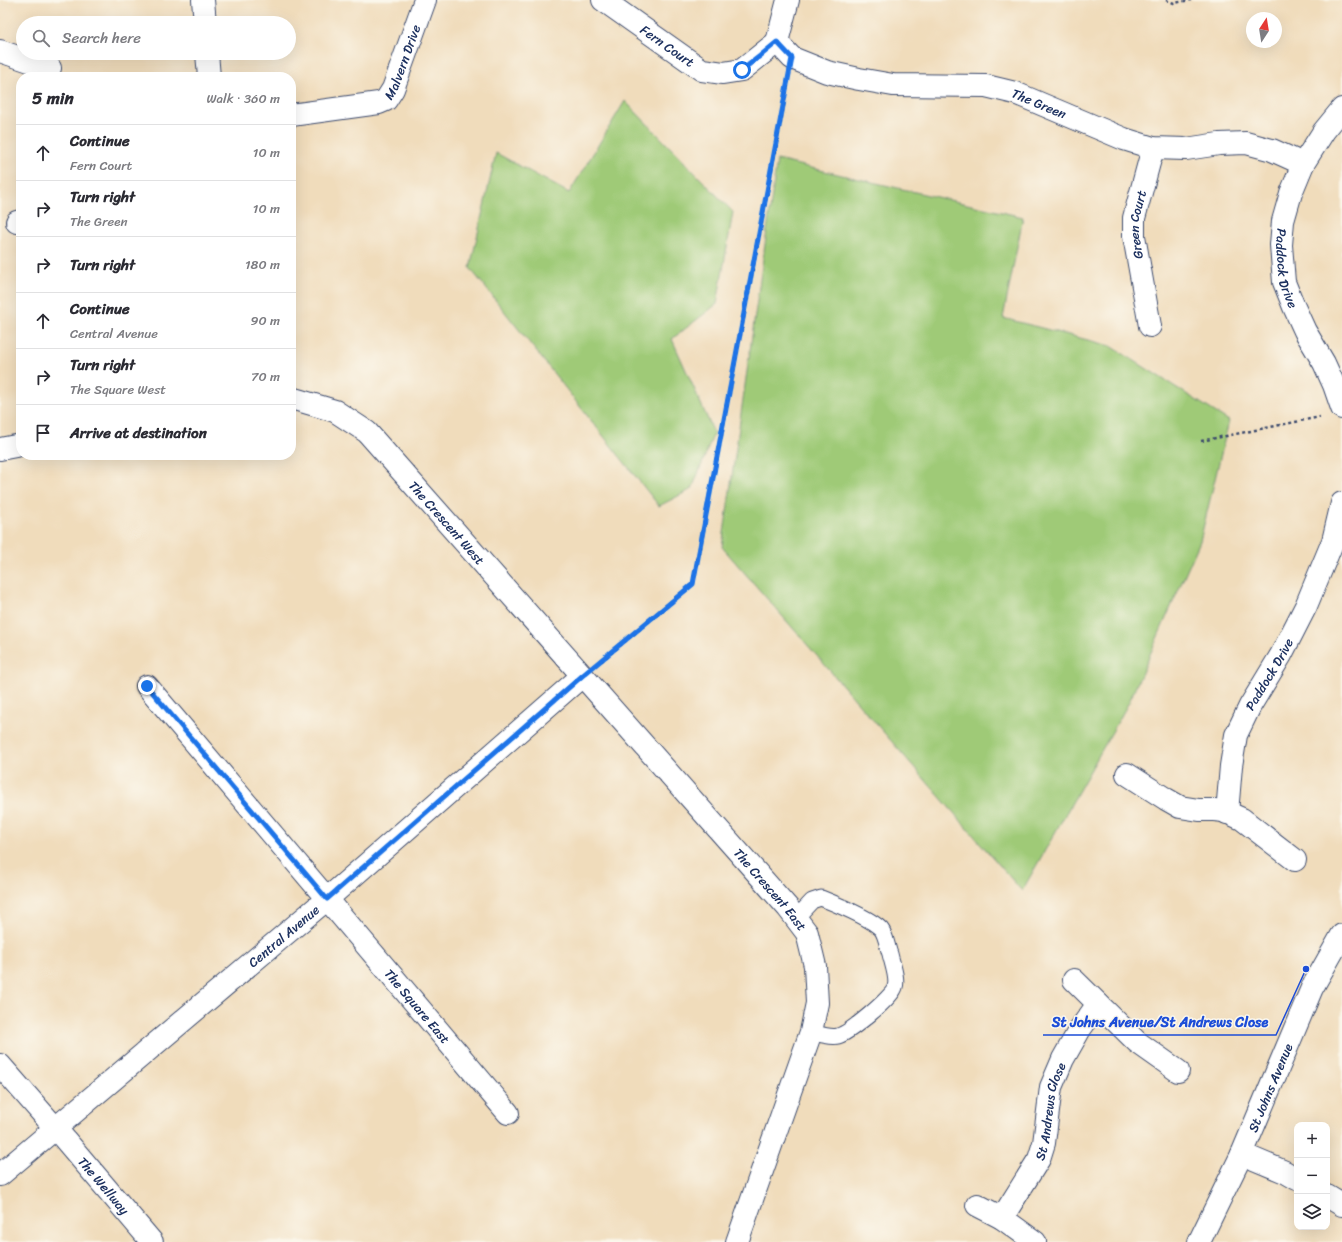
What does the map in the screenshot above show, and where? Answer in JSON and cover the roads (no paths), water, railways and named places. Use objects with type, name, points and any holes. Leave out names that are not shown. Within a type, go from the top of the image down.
[{"type":"street","points":[[203,0],[204,16]]},
{"type":"street","name":"Malvern Drive","points":[[296,114],[379,103],[386,100],[393,89],[425,0]]},
{"type":"street","name":"Fern Court","points":[[603,0],[702,70],[723,73],[742,70],[777,42]]},
{"type":"street","points":[[777,42],[788,0]]},
{"type":"street","name":"The Green","points":[[777,42],[792,58],[827,72],[893,86],[986,86],[1015,93],[1124,139],[1153,148],[1186,149],[1218,144],[1246,143],[1272,150],[1303,164]]},
{"type":"street","points":[[0,51],[16,56]]},
{"type":"street","points":[[30,60],[54,67]]},
{"type":"street","points":[[208,60],[209,72]]},
{"type":"street","name":"Paddock Drive","points":[[1334,412],[1338,383],[1305,331],[1294,307],[1284,282],[1281,245],[1283,220],[1291,193],[1303,164],[1324,131],[1342,109]]},
{"type":"street","name":"Green Court","points":[[1150,326],[1134,236],[1134,218],[1153,148]]},
{"type":"street","name":"The Crescent West","points":[[296,400],[334,411],[367,432],[582,676]]},
{"type":"street","points":[[0,449],[16,446]]},
{"type":"street","name":"Paddock Drive","points":[[1227,813],[1231,766],[1236,735],[1250,706],[1281,655],[1337,543],[1342,504]]},
{"type":"street","name":"Central Avenue","points":[[0,1175],[327,899],[582,676]]},
{"type":"street","name":"The Crescent East","points":[[582,676],[788,908],[806,933],[815,966],[817,1003],[811,1032],[737,1242]]},
{"type":"street","name":"The Square East","points":[[147,686],[508,1113]]},
{"type":"street","points":[[1126,774],[1180,807],[1199,810],[1214,810],[1242,819],[1295,860]]},
{"type":"street","name":"St Johns Avenue","points":[[1199,1242],[1242,1154],[1312,988],[1342,935]]},
{"type":"street","points":[[1074,980],[1136,1042],[1178,1071]]},
{"type":"street","name":"St Andrews Close","points":[[1002,1218],[1040,1159],[1044,1143],[1051,1087],[1063,1059],[1080,1030],[1098,1004]]},
{"type":"street","name":"The Wellway","points":[[0,1065],[152,1242]]},
{"type":"street","points":[[1242,1154],[1294,1177]]},
{"type":"street","points":[[1330,1198],[1342,1205]]},
{"type":"street","points":[[977,1205],[1002,1218],[1035,1242]]},
{"type":"lane","points":[[796,918],[812,901],[821,898],[843,907],[876,925],[884,934],[896,985],[890,996],[861,1021],[843,1034],[834,1036],[811,1032]]},
{"type":"place","name":"St Johns Avenue/St Andrews Close","points":[[1306,969]]}]
